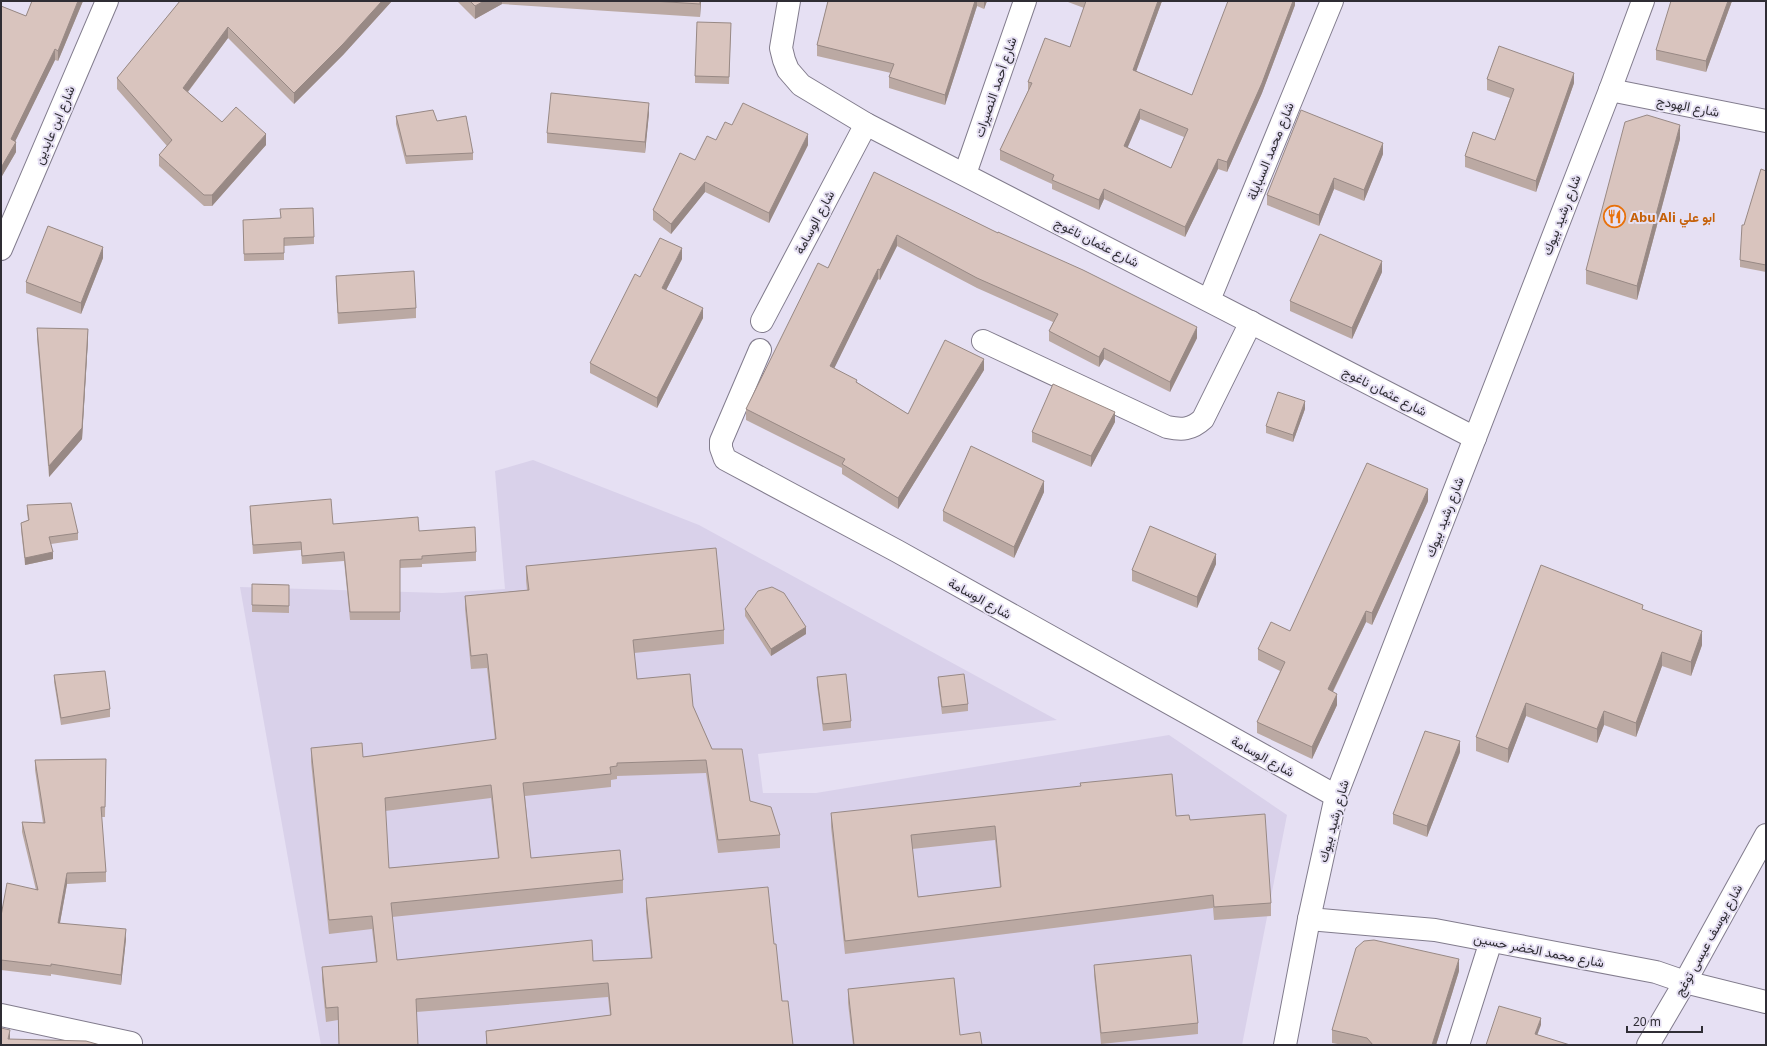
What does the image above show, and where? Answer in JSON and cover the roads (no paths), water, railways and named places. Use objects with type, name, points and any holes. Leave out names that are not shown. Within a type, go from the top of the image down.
[{"type":"street","name":"شارع ابن عابدين","points":[[1,249],[107,1]]},
{"type":"street","name":"شارع عثمان ناغوج","points":[[789,1],[782,48],[784,60],[788,70],[801,85],[866,124],[1475,438]]},
{"type":"street","name":"شارع أحمد النصيرات","points":[[965,174],[1025,1]]},
{"type":"street","name":"شارع محمد السبايلة","points":[[1209,300],[1332,1]]},
{"type":"street","name":"شارع رشيد بيوك","points":[[1285,1045],[1309,919],[1336,796],[1610,90],[1643,1]]},
{"type":"street","name":"شارع الهودج","points":[[1610,90],[1766,121]]},
{"type":"street","name":"شارع الوسامة","points":[[762,320],[866,124]]},
{"type":"street","points":[[983,341],[1167,427],[1186,429],[1195,426],[1203,419],[1251,322]]},
{"type":"street","name":"شارع الوسامة","points":[[760,350],[721,441],[721,448],[725,459],[897,551],[1336,796]]},
{"type":"street","name":"شارع يوسف عيسى توغج","points":[[1648,1045],[1685,982],[1766,835]]},
{"type":"street","name":"شارع محمد الخضر حسين","points":[[1309,919],[1435,930],[1656,972],[1685,982],[1766,1002]]},
{"type":"street","points":[[1458,1045],[1491,941]]},
{"type":"street","points":[[1,1015],[131,1043]]},
{"type":"place","name":"Abu Ali ابو علي","points":[[1614,217]]}]
